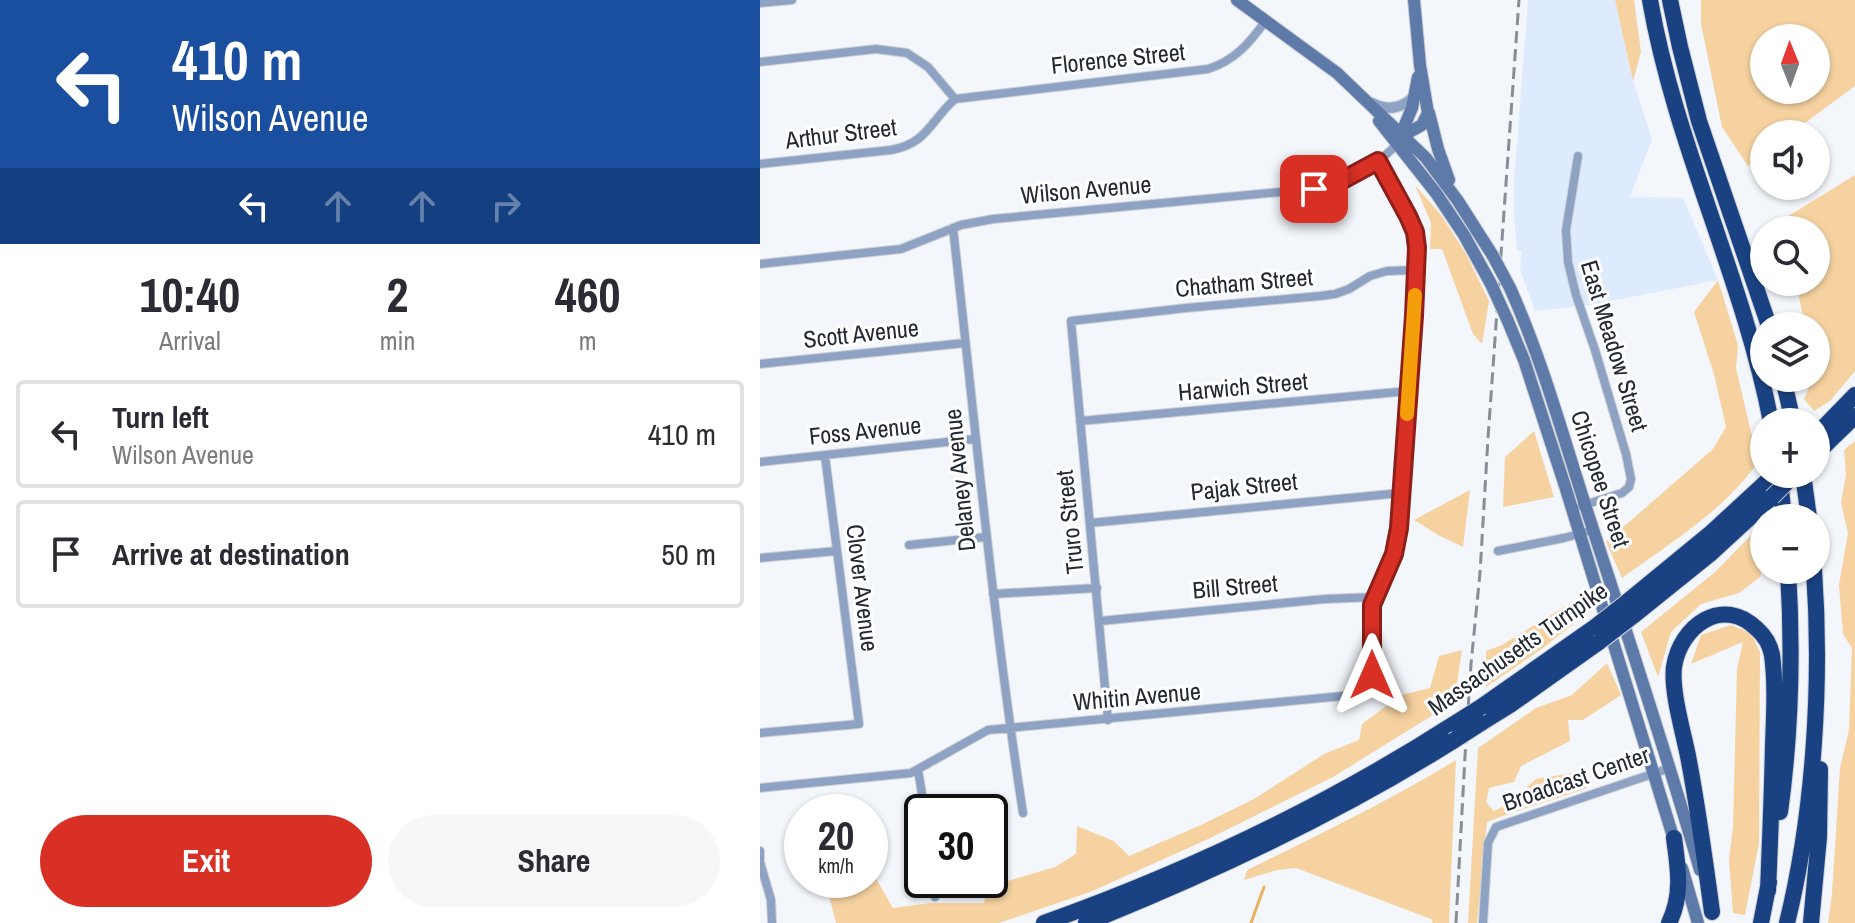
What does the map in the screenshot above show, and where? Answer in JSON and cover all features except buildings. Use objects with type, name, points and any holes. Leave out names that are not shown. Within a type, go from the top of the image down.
[{"type":"highway","points":[[1650,0],[1672,98],[1743,309],[1768,408]]},
{"type":"highway","points":[[1670,0],[1699,121],[1764,312]]},
{"type":"highway","points":[[1830,421],[1855,395]]},
{"type":"highway","points":[[1830,440],[1855,416]]},
{"type":"highway","name":"Massachusetts Turnpike","points":[[1630,609],[1761,488]]},
{"type":"highway","name":"Massachusetts Turnpike","points":[[1044,923],[1166,875],[1276,824],[1454,732],[1710,554],[1781,488]]},
{"type":"highway","points":[[1761,923],[1780,818],[1788,744],[1791,653],[1789,584]]},
{"type":"highway","points":[[1811,923],[1820,806],[1814,584]]},
{"type":"highway","points":[[1714,918],[1700,818],[1673,680],[1677,654],[1686,635],[1712,617],[1732,616],[1748,621],[1762,634],[1771,655],[1774,695],[1768,891]]},
{"type":"highway","points":[[1787,923],[1808,793],[1817,659]]},
{"type":"highway","name":"Massachusetts Turnpike","points":[[1086,923],[1162,893],[1263,847],[1414,766],[1454,732]]},
{"type":"highway","points":[[1669,923],[1679,891],[1674,838]]},
{"type":"main road","name":"Chicopee Street","points":[[1237,0],[1325,63],[1358,93],[1400,140],[1477,256],[1524,360],[1579,506],[1593,530],[1670,768],[1714,918]]},
{"type":"main road","points":[[1414,0],[1420,65],[1428,108],[1441,161],[1458,201]]},
{"type":"main road","points":[[1400,140],[1416,93],[1420,65]]},
{"type":"main road","points":[[1400,140],[1425,122],[1428,108]]},
{"type":"main road","name":"Chicopee Street","points":[[1400,140],[1426,158],[1493,256],[1510,288],[1541,367],[1579,506],[1579,534],[1698,923]]},
{"type":"street","points":[[760,3],[792,0]]},
{"type":"street","name":"Florence Street","points":[[955,99],[1208,69],[1236,56],[1266,20]]},
{"type":"street","points":[[760,62],[876,49],[907,53],[928,67],[955,99]]},
{"type":"street","points":[[1358,93],[1370,102],[1387,108],[1402,105],[1416,93]]},
{"type":"street","name":"Arthur Street","points":[[760,164],[908,146],[923,136],[955,99]]},
{"type":"street","name":"Wilson Avenue","points":[[760,264],[901,249],[953,228],[993,219],[1314,189],[1339,182],[1378,161],[1400,140]]},
{"type":"street","name":"East Meadow Street","points":[[1578,156],[1566,230],[1568,262],[1631,479],[1629,487],[1622,493],[1579,506]]},
{"type":"street","points":[[1375,597],[1396,548],[1416,270],[1413,227],[1378,161]]},
{"type":"street","name":"Delaney Avenue","points":[[953,228],[986,537],[1023,813]]},
{"type":"street","name":"Chatham Street","points":[[1071,321],[1335,294],[1370,276],[1387,271],[1416,270]]},
{"type":"street","name":"Truro Street","points":[[1071,321],[1108,720]]},
{"type":"street","name":"Scott Avenue","points":[[760,364],[965,343]]},
{"type":"street","name":"Harwich Street","points":[[1080,421],[1409,391]]},
{"type":"street","name":"Foss Avenue","points":[[760,462],[975,439]]},
{"type":"street","name":"Clover Avenue","points":[[760,733],[859,724],[825,456]]},
{"type":"street","name":"Pajak Street","points":[[1090,523],[1401,493]]},
{"type":"street","points":[[1498,551],[1593,530]]},
{"type":"street","points":[[909,545],[986,537]]},
{"type":"street","points":[[760,558],[837,551]]},
{"type":"street","points":[[993,594],[1097,588]]},
{"type":"street","name":"Bill Street","points":[[1100,621],[1375,597]]},
{"type":"street","name":"Whitin Avenue","points":[[918,770],[988,730],[1360,694],[1368,689],[1372,675],[1372,612],[1375,597]]},
{"type":"street","name":"Broadcast Center","points":[[1483,923],[1488,843],[1496,827],[1670,768]]},
{"type":"street","points":[[760,788],[918,770],[922,794]]},
{"type":"street","points":[[760,851],[760,862],[771,900],[772,923]]},
{"type":"shaded area","points":[[1528,0],[1615,0],[1633,81],[1652,139],[1630,197],[1683,198],[1718,280],[1590,305],[1535,311],[1520,269],[1522,251],[1517,251],[1514,214]]},
{"type":"shaded area","points":[[1615,0],[1634,0],[1641,52],[1633,81]]},
{"type":"shaded area","points":[[1701,0],[1855,0],[1855,86],[1809,120],[1750,120],[1748,166],[1722,127],[1701,24]]},
{"type":"shaded area","points":[[1855,175],[1855,371],[1830,401],[1819,408],[1812,408],[1804,399],[1807,392],[1830,392],[1830,312],[1802,312],[1799,296],[1830,296],[1830,216],[1788,216],[1814,200],[1830,200],[1830,190]]},
{"type":"shaded area","points":[[1415,185],[1441,215],[1466,254],[1489,301],[1482,344],[1473,334],[1442,249],[1430,249],[1431,223]]},
{"type":"shaded area","points":[[1718,280],[1738,345],[1736,368],[1750,428],[1750,472],[1713,511],[1622,578],[1606,542],[1713,449],[1726,427],[1714,374],[1694,312]]},
{"type":"shaded area","points":[[1534,431],[1554,497],[1503,507],[1505,457]]},
{"type":"shaded area","points":[[1855,441],[1855,923],[1828,923],[1840,768],[1849,730],[1852,648],[1843,634],[1839,585],[1848,533],[1841,503],[1846,475],[1844,450]]},
{"type":"shaded area","points":[[1470,490],[1463,547],[1414,520]]},
{"type":"shaded area","points":[[1750,536],[1751,584],[1739,593],[1701,604],[1671,632],[1658,677],[1641,632],[1715,572]]},
{"type":"shaded area","points":[[1580,597],[1590,611],[1486,687],[1486,651],[1502,645]]},
{"type":"shaded area","points":[[1731,625],[1751,633],[1760,652],[1759,843],[1745,915],[1733,913],[1729,859],[1733,827],[1737,669],[1743,642],[1691,664],[1701,635]]},
{"type":"shaded area","points":[[1462,650],[1454,702],[1333,777],[1206,840],[1090,892],[999,923],[836,923],[830,898],[887,898],[893,908],[931,903],[984,903],[985,898],[1008,898],[1008,881],[1055,867],[1076,854],[1077,826],[1114,841],[1129,856],[1201,825],[1254,799],[1324,754],[1359,740],[1362,724],[1401,695],[1430,688],[1439,656]]},
{"type":"shaded area","points":[[1607,663],[1621,695],[1583,720],[1568,720],[1570,741],[1521,766],[1514,782],[1489,788],[1486,802],[1494,811],[1508,804],[1536,779],[1572,773],[1587,788],[1487,822],[1477,923],[1468,923],[1478,748],[1536,708],[1572,695]]},
{"type":"shaded area","points":[[1456,760],[1449,923],[1433,923],[1431,919],[1296,868],[1244,880],[1247,870],[1379,804]]},
{"type":"waterway","points":[[1251,923],[1264,887]]},
{"type":"railway","points":[[1456,923],[1471,664],[1480,573],[1519,0]]},
{"type":"slow traffic","points":[[1407,414],[1415,295]]},
{"type":"route","points":[[1314,189],[1339,182],[1378,161],[1403,205],[1416,237],[1416,293],[1398,538],[1372,605],[1372,675]]}]
